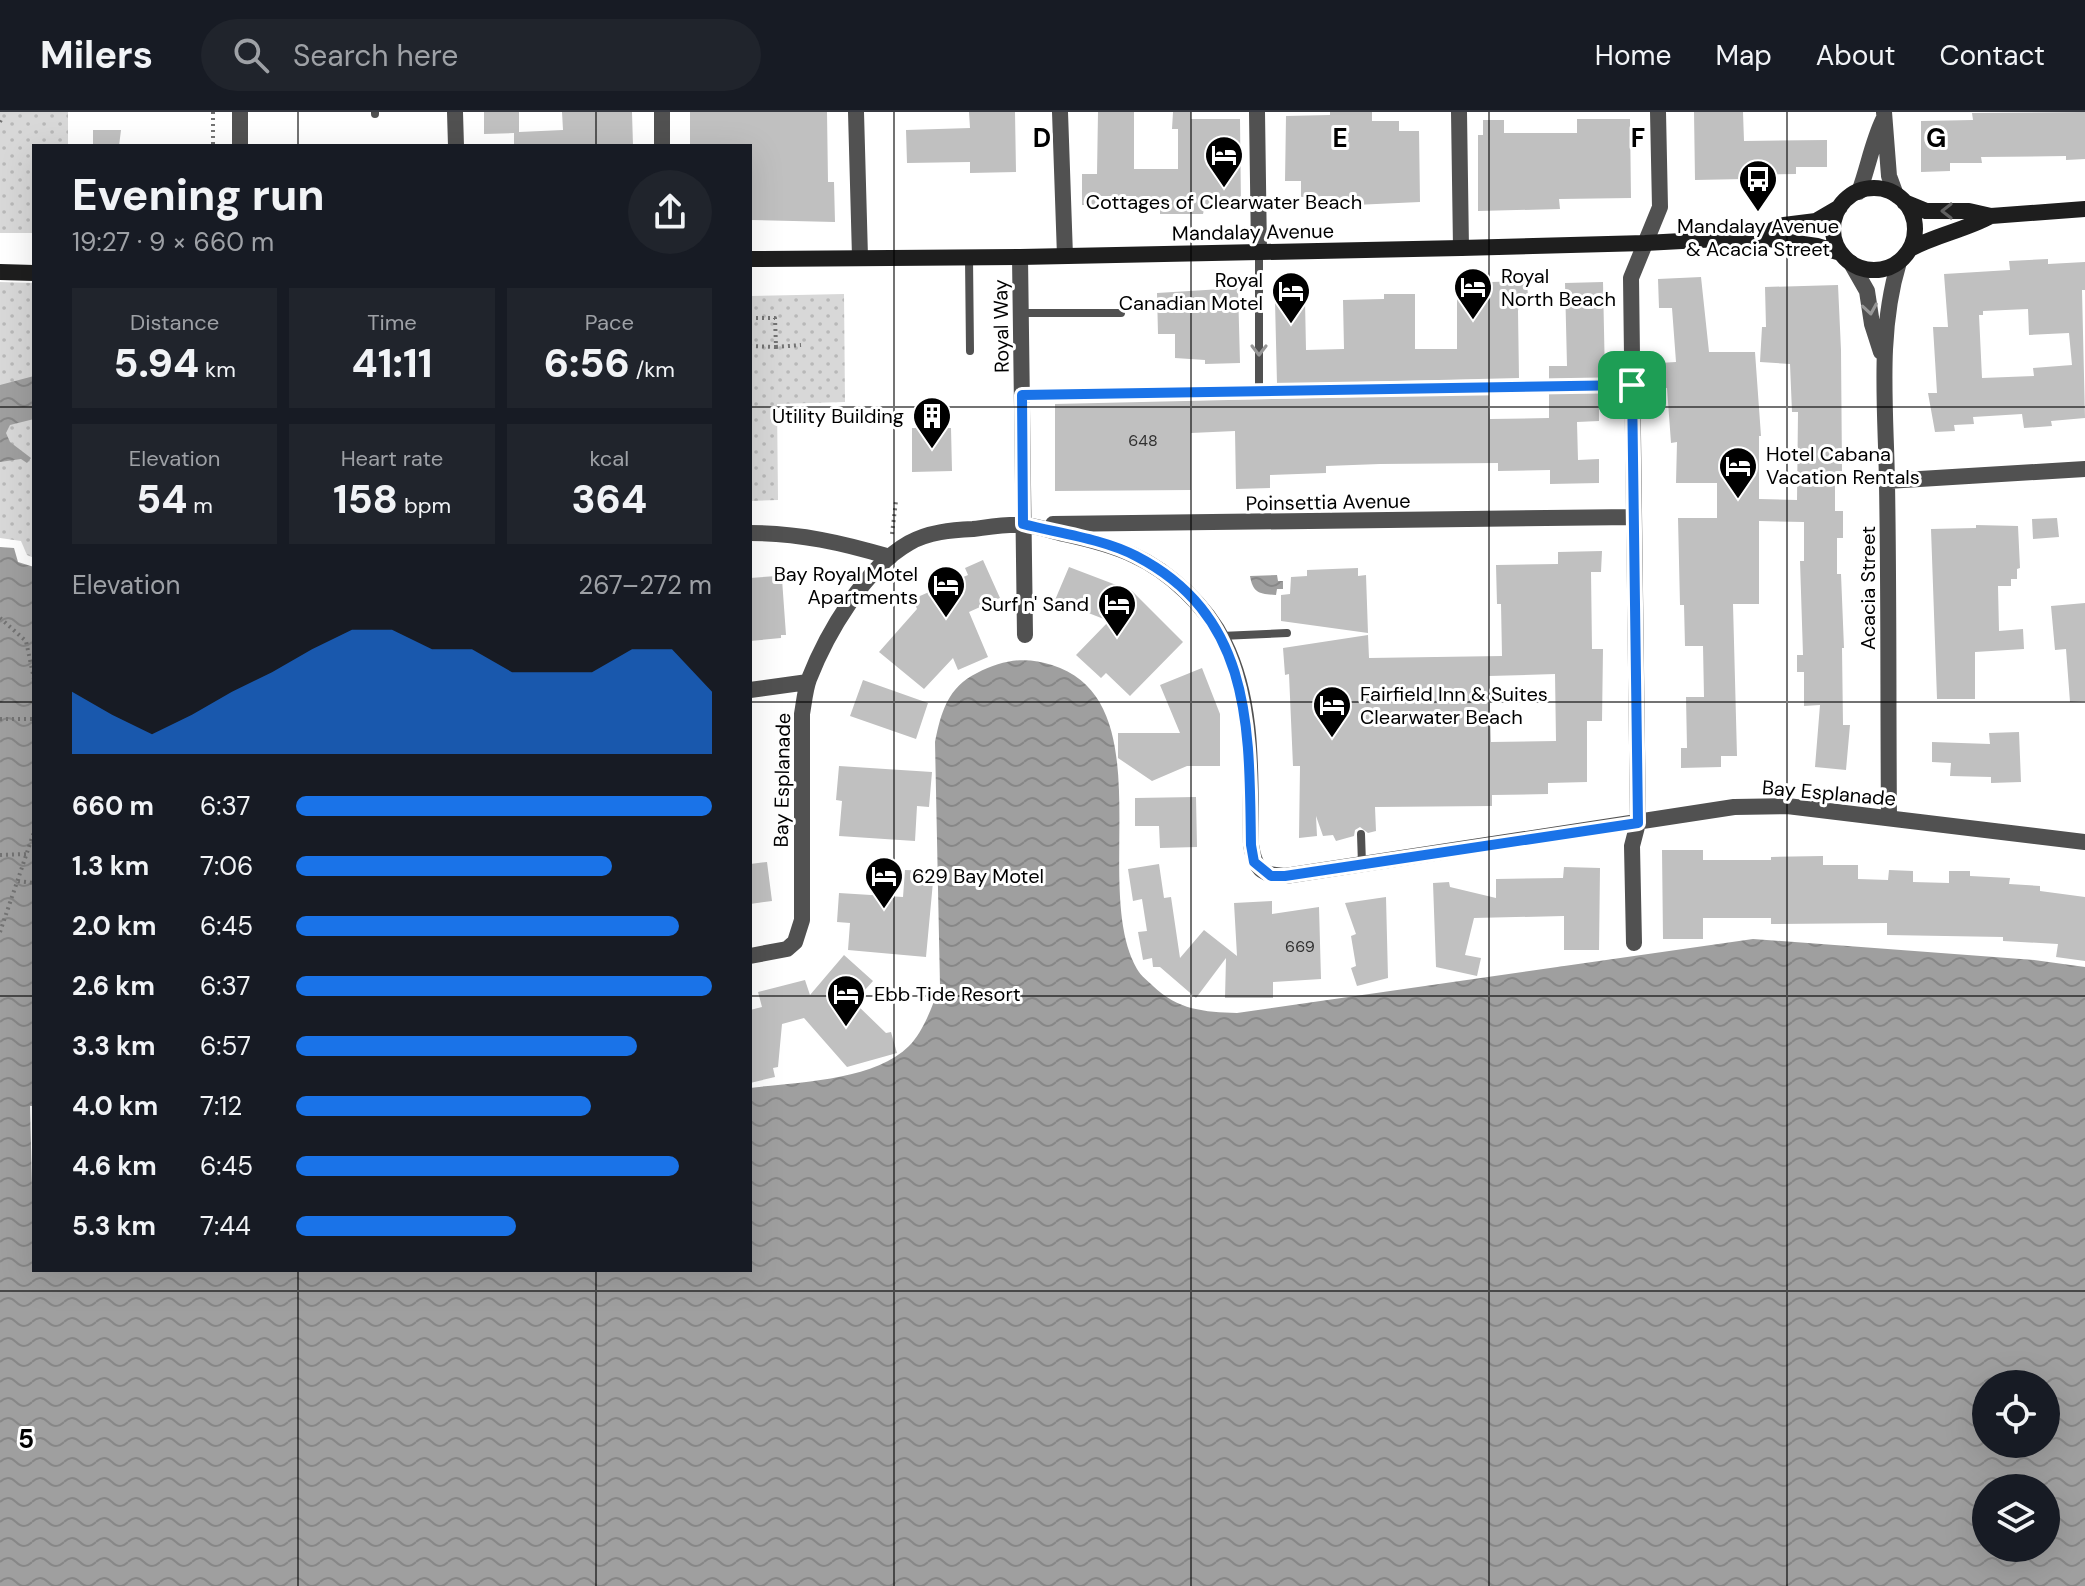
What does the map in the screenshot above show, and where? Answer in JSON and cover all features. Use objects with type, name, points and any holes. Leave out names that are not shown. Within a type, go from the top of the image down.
[{"type":"street","points":[[240,112],[240,144]]},
{"type":"street","points":[[455,112],[456,144]]},
{"type":"street","points":[[662,112],[662,144]]},
{"type":"street","points":[[856,112],[860,257]]},
{"type":"street","points":[[1060,112],[1065,256]]},
{"type":"street","points":[[1257,112],[1259,252]]},
{"type":"street","points":[[1459,112],[1461,248]]},
{"type":"street","points":[[1634,943],[1632,846],[1638,823],[1631,278],[1660,207],[1658,112]]},
{"type":"street","points":[[1859,192],[1874,137],[1884,116]]},
{"type":"street","points":[[1884,116],[1889,176],[1915,224],[1905,255]]},
{"type":"street","points":[[1991,216],[1972,226],[1933,236],[1881,270],[1860,268],[1846,258],[1834,230],[1840,207],[1859,192],[1871,189],[1884,190],[1926,211],[1969,211],[1991,216],[2085,209]]},
{"type":"street","name":"Mandalay Avenue","points":[[1756,237],[1784,225],[1816,221],[1840,207]]},
{"type":"street","name":"Mandalay Avenue","points":[[752,259],[1461,248],[1756,237],[1817,246],[1846,258]]},
{"type":"street","name":"Acacia Street","points":[[1889,818],[1883,358],[1891,289],[1905,255]]},
{"type":"street","name":"Royal Way","points":[[1020,257],[1025,635]]},
{"type":"street","name":"Acacia Street","points":[[1846,258],[1867,291],[1872,324],[1883,358]]},
{"type":"street","points":[[0,272],[32,273]]},
{"type":"street","points":[[1887,481],[2085,469]]},
{"type":"street","name":"Poinsettia Avenue","points":[[1023,524],[1634,517]]},
{"type":"street","name":"Bay Esplanade","points":[[752,956],[787,949],[800,932],[802,714],[808,682],[826,641],[844,611],[865,583],[890,557],[909,543],[941,531],[1023,524],[1135,555],[1175,582],[1205,613],[1221,636],[1241,687],[1249,741],[1254,862],[1271,876],[1362,865],[1734,807],[1787,806],[2085,842]]},
{"type":"street","points":[[752,533],[781,533],[837,541],[890,557]]},
{"type":"street","points":[[752,690],[808,682]]},
{"type":"lane","points":[[1259,252],[1259,391]]},
{"type":"lane","points":[[969,257],[970,351]]},
{"type":"lane","points":[[1021,313],[1121,313]]},
{"type":"lane","points":[[1022,395],[1632,385]]},
{"type":"lane","points":[[1221,636],[1287,633]]},
{"type":"lane","points":[[1361,834],[1362,865]]},
{"type":"path","points":[[213,112],[213,144]]},
{"type":"path","points":[[752,318],[775,318],[776,347]]},
{"type":"path","points":[[752,346],[801,345]]},
{"type":"path","points":[[890,557],[896,501]]},
{"type":"path","points":[[0,618],[26,641],[32,670]]},
{"type":"path","points":[[0,719],[32,719]]},
{"type":"path","points":[[0,932],[32,839]]},
{"type":"path","points":[[0,855],[28,854]]},
{"type":"path","points":[[18,881],[32,883]]},
{"type":"shaded area","points":[[0,112],[68,112],[68,144],[32,144],[32,233],[0,233]]},
{"type":"shaded area","points":[[0,282],[32,283],[32,557],[27,555],[21,541],[0,538]]},
{"type":"shaded area","points":[[844,294],[845,402],[777,404],[778,500],[752,501],[752,296]]},
{"type":"water","points":[[32,377],[32,420],[10,425],[6,433],[10,442],[31,458],[27,463],[21,459],[0,462],[0,385]]},
{"type":"water","points":[[0,547],[14,548],[18,562],[32,566],[32,1272],[752,1272],[752,1088],[855,1073],[894,1058],[919,1033],[940,986],[937,731],[947,702],[959,685],[1005,662],[1033,661],[1052,665],[1086,685],[1106,716],[1116,755],[1124,934],[1137,969],[1143,976],[1162,994],[1192,1008],[1237,1013],[1753,939],[2034,960],[2085,967],[2085,1586],[0,1586]]},
{"type":"water","points":[[1277,575],[1278,581],[1283,581],[1283,589],[1277,589],[1276,595],[1258,592],[1250,576]]},
{"type":"building","points":[[484,112],[519,112],[519,132],[563,130],[562,112],[632,112],[633,144],[514,144],[514,133],[484,134]]},
{"type":"building","points":[[690,112],[827,112],[828,182],[834,182],[835,222],[752,220],[752,144],[690,144]]},
{"type":"building","points":[[969,112],[1015,112],[1016,172],[970,173],[970,162],[907,163],[906,130],[970,128]]},
{"type":"building","points":[[1098,112],[1134,112],[1134,169],[1178,169],[1178,129],[1172,129],[1173,112],[1191,112],[1191,119],[1240,119],[1241,209],[1204,210],[1203,214],[1160,214],[1160,200],[1136,200],[1136,196],[1100,196],[1100,205],[1082,205],[1082,174],[1097,174]]},
{"type":"building","points":[[1330,112],[1372,112],[1372,121],[1399,121],[1399,131],[1419,131],[1420,202],[1333,206],[1333,196],[1301,197],[1301,181],[1285,181],[1286,116],[1330,115]]},
{"type":"building","points":[[1694,112],[1743,112],[1744,141],[1827,140],[1827,167],[1796,167],[1796,174],[1695,180]]},
{"type":"building","points":[[2085,112],[2085,159],[2066,160],[2066,156],[1981,157],[1982,163],[1950,163],[1950,171],[1921,172],[1921,121],[1973,120],[1972,113]]},
{"type":"building","points":[[1577,119],[1630,119],[1631,198],[1559,199],[1560,209],[1478,211],[1478,135],[1483,135],[1483,120],[1504,120],[1504,133],[1577,133]]},
{"type":"building","points":[[93,130],[121,130],[119,144],[93,144]]},
{"type":"building","points":[[2048,259],[2048,264],[2085,262],[2085,290],[2082,290],[2085,418],[2051,421],[2052,426],[2024,428],[2022,414],[1973,417],[1974,424],[1954,425],[1955,431],[1935,432],[1928,393],[1937,393],[1933,327],[1948,327],[1944,274],[2010,270],[2009,261]],"holes":[[[2028,309],[2029,335],[2069,333],[2072,365],[2033,368],[2034,376],[1982,378],[1979,315],[1983,315],[1983,311]]]},
{"type":"building","points":[[1701,277],[1709,352],[1755,352],[1761,436],[1759,499],[1797,500],[1798,412],[1792,412],[1790,364],[1760,362],[1762,327],[1766,327],[1765,287],[1838,285],[1842,474],[1835,475],[1835,511],[1843,511],[1843,538],[1837,538],[1837,574],[1841,574],[1844,648],[1843,725],[1850,725],[1846,770],[1815,767],[1820,705],[1804,706],[1804,672],[1797,672],[1797,655],[1803,655],[1800,561],[1804,561],[1804,522],[1759,521],[1759,604],[1733,604],[1737,756],[1721,756],[1721,767],[1681,768],[1681,748],[1687,748],[1686,697],[1704,697],[1703,646],[1685,646],[1684,605],[1680,605],[1678,518],[1717,518],[1717,483],[1676,483],[1677,442],[1671,443],[1667,388],[1660,388],[1659,363],[1676,362],[1672,308],[1659,308],[1658,279]]},
{"type":"building","points":[[1527,281],[1528,297],[1520,298],[1518,311],[1519,378],[1277,384],[1275,301],[1305,300],[1306,350],[1344,349],[1343,300],[1384,299],[1384,294],[1415,294],[1415,349],[1457,349],[1457,291],[1467,291],[1467,285]]},
{"type":"building","points":[[1603,282],[1605,378],[1549,379],[1549,366],[1567,366],[1565,283]]},
{"type":"building","points":[[1238,288],[1240,363],[1205,364],[1205,360],[1175,358],[1175,334],[1158,334],[1157,293]]},
{"type":"building","points":[[1549,393],[1599,393],[1599,421],[1577,422],[1578,460],[1599,459],[1599,483],[1550,484],[1550,470],[1498,471],[1498,463],[1380,464],[1326,466],[1326,473],[1270,475],[1270,488],[1236,489],[1235,431],[1191,433],[1191,490],[1055,491],[1055,404],[1489,394],[1490,419],[1549,418]]},
{"type":"building","name":"Utility Building","points":[[912,428],[951,428],[952,471],[912,472]]},
{"type":"building","points":[[2057,518],[2059,537],[2033,539],[2032,519]]},
{"type":"building","points":[[1976,525],[2018,526],[2020,568],[2017,569],[2017,579],[2011,579],[2011,586],[1998,586],[1999,631],[2023,629],[2024,649],[1975,652],[1975,699],[1937,699],[1931,529],[1976,528]]},
{"type":"building","points":[[1602,551],[1601,572],[1591,572],[1592,649],[1603,649],[1602,721],[1587,721],[1587,782],[1548,783],[1548,794],[1492,795],[1492,806],[1375,807],[1376,831],[1368,833],[1360,827],[1355,830],[1354,836],[1336,841],[1333,835],[1323,836],[1316,816],[1317,836],[1299,838],[1300,766],[1293,766],[1289,674],[1285,675],[1283,648],[1368,635],[1369,658],[1502,656],[1501,604],[1497,604],[1496,565],[1558,564],[1558,552]],"holes":[[[1555,674],[1556,741],[1491,742],[1489,676]]]},
{"type":"building","points":[[983,560],[1000,598],[969,612],[988,657],[958,670],[953,658],[924,689],[879,652],[917,609],[913,599],[968,575],[965,568]]},
{"type":"building","name":"Surf n' Sand","points":[[1069,567],[1132,591],[1183,642],[1130,696],[1106,673],[1101,678],[1076,655],[1109,621],[1055,600]]},
{"type":"building","points":[[1358,568],[1358,576],[1366,575],[1368,633],[1281,621],[1281,595],[1290,594],[1291,577],[1307,576],[1307,570]]},
{"type":"building","points":[[777,576],[777,579],[782,579],[786,635],[781,635],[781,638],[752,641],[752,578]]},
{"type":"building","points":[[2085,603],[2085,701],[2070,702],[2066,649],[2055,650],[2051,606]]},
{"type":"building","points":[[1202,668],[1220,714],[1220,766],[1187,766],[1152,781],[1118,758],[1118,733],[1180,733],[1160,685]]},
{"type":"building","points":[[863,680],[928,703],[916,739],[850,716]]},
{"type":"building","points":[[2019,732],[2021,782],[1991,783],[1991,777],[1950,776],[1951,763],[1932,762],[1932,742],[1990,744],[1989,733]]},
{"type":"building","points":[[839,766],[932,772],[929,807],[917,806],[915,841],[839,836],[842,801],[836,800]]},
{"type":"building","points":[[1196,797],[1197,847],[1160,848],[1159,826],[1135,826],[1135,798]]},
{"type":"building","points":[[1662,850],[1703,850],[1703,860],[1823,856],[1823,865],[1858,865],[1858,879],[1888,880],[1889,870],[1913,871],[1913,882],[1949,883],[1949,871],[1970,871],[1970,876],[2010,878],[2009,884],[2040,886],[2040,891],[2085,897],[2085,961],[2056,957],[2058,944],[2003,941],[2003,937],[1887,935],[1887,923],[1771,924],[1771,918],[1703,918],[1703,939],[1663,939]]},
{"type":"building","points":[[767,862],[772,901],[752,904],[752,864]]},
{"type":"building","points":[[1159,864],[1164,898],[1171,897],[1180,958],[1204,930],[1237,956],[1234,903],[1272,901],[1272,914],[1319,907],[1321,979],[1273,982],[1273,998],[1225,998],[1226,958],[1196,998],[1160,967],[1153,967],[1152,958],[1143,960],[1138,932],[1147,931],[1142,899],[1133,901],[1128,869]]},
{"type":"building","points":[[1564,867],[1600,868],[1599,950],[1564,950],[1564,916],[1474,918],[1465,955],[1481,958],[1477,976],[1436,967],[1433,883],[1449,882],[1450,887],[1496,898],[1496,879],[1563,878]]},
{"type":"building","name":"629 Bay Motel","points":[[905,870],[934,871],[926,957],[848,950],[850,923],[837,922],[839,893],[903,897]]},
{"type":"building","points":[[1386,897],[1388,978],[1357,986],[1351,968],[1356,966],[1351,936],[1356,934],[1345,903]]},
{"type":"building","name":"Ebb Tide Resort","points":[[844,955],[873,981],[854,1002],[886,1033],[891,1032],[897,1053],[847,1067],[804,1018],[782,1024],[778,1067],[773,1068],[775,1077],[752,1083],[752,1010],[762,1007],[758,992],[805,980],[810,995]]},
{"type":"place","name":"Cottages of Clearwater Beach","points":[[1224,189]]},
{"type":"place","name":"Mandalay Avenue & Acacia Street","points":[[1758,213]]},
{"type":"place","name":"Royal North Beach","points":[[1473,321]]},
{"type":"place","name":"Royal Canadian Motel","points":[[1291,325]]},
{"type":"place","name":"Utility Building","points":[[932,450]]},
{"type":"place","name":"Hotel Cabana Vacation Rentals","points":[[1738,500]]},
{"type":"place","name":"Bay Royal Motel Apartments","points":[[946,619]]},
{"type":"place","name":"Surf n' Sand","points":[[1117,638]]},
{"type":"place","name":"Fairfield Inn & Suites Clearwater Beach","points":[[1332,739]]},
{"type":"place","name":"629 Bay Motel","points":[[884,910]]},
{"type":"place","name":"Ebb Tide Resort","points":[[846,1028]]},
{"type":"route","points":[[1632,385],[1638,823],[1271,876],[1254,862],[1251,845],[1249,741],[1241,687],[1225,642],[1205,613],[1175,582],[1135,555],[1023,524],[1022,395],[1632,385]]}]
